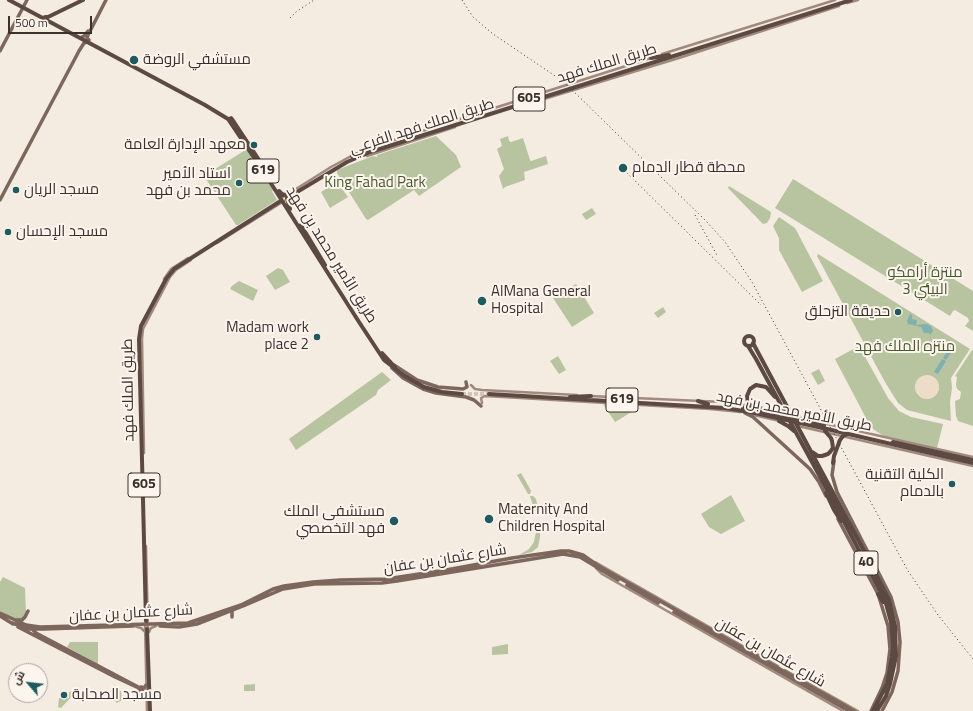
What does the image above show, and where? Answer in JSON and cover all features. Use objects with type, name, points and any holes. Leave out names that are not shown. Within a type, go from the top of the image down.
[{"type":"highway","name":"طريق الأمير محمد بن فهد","points":[[9,0],[45,17],[53,18],[81,38]]},
{"type":"highway","name":"طريق الأمير محمد بن فهد","points":[[13,0],[228,119],[278,191],[280,202],[289,209],[371,342],[403,375],[424,386],[446,392],[461,393]]},
{"type":"highway","points":[[53,18],[83,0]]},
{"type":"highway","points":[[45,17],[53,18],[87,0]]},
{"type":"highway","name":"طريق الملك فهد","points":[[670,56],[843,0]]},
{"type":"highway","name":"طريق الملك فهد","points":[[280,202],[347,162],[397,142],[662,58],[733,38],[836,2],[851,0]]},
{"type":"highway","points":[[733,38],[763,31]]},
{"type":"highway","points":[[651,58],[670,56]]},
{"type":"highway","points":[[659,63],[670,56]]},
{"type":"highway","name":"طريق الملك فهد","points":[[148,711],[145,547],[141,443],[140,350],[143,327],[159,292],[173,271],[352,156],[397,142]]},
{"type":"highway","points":[[341,163],[351,156],[374,148]]},
{"type":"highway","points":[[348,163],[370,152]]},
{"type":"highway","points":[[278,191],[283,195],[280,202]]},
{"type":"highway","points":[[280,202],[289,209]]},
{"type":"highway","points":[[280,202],[288,202],[289,209]]},
{"type":"highway","points":[[747,336],[752,337],[754,340],[753,343],[748,346],[744,342],[744,339],[747,336]]},
{"type":"highway","name":"40","points":[[753,343],[780,400]]},
{"type":"highway","name":"40","points":[[748,346],[794,425],[808,446],[883,587],[891,613],[897,645],[895,667],[888,690],[877,711]]},
{"type":"highway","name":"طريق الملك فهد","points":[[140,350],[144,454],[145,547]]},
{"type":"highway","points":[[751,406],[748,403],[747,396],[750,389],[756,386],[766,388],[780,400]]},
{"type":"highway","name":"طريق الأمير محمد بن فهد","points":[[490,394],[728,405],[936,453],[973,464]]},
{"type":"highway","points":[[571,398],[592,396]]},
{"type":"highway","points":[[571,398],[602,403]]},
{"type":"highway","points":[[698,401],[710,405]]},
{"type":"highway","name":"طريق الأمير محمد بن فهد","points":[[756,411],[848,435],[973,459]]},
{"type":"highway","points":[[779,421],[788,426],[797,434]]},
{"type":"highway","name":"40","points":[[794,425],[797,434],[891,613],[893,642],[890,671],[882,695],[871,711]]},
{"type":"highway","points":[[808,446],[818,456],[828,454],[833,448],[833,444],[827,432]]},
{"type":"highway","points":[[833,463],[840,440],[843,436],[848,435]]},
{"type":"highway","points":[[816,469],[834,510],[850,533]]},
{"type":"highway","points":[[846,518],[861,540]]},
{"type":"highway","points":[[868,574],[876,582]]},
{"type":"highway","points":[[878,594],[891,613]]},
{"type":"highway","points":[[891,597],[891,613]]},
{"type":"highway","name":"طريق الملك فهد","points":[[147,626],[148,711]]},
{"type":"main road","points":[[0,46],[26,0]]},
{"type":"main road","points":[[0,200],[81,45],[81,38],[87,34],[105,0]]},
{"type":"main road","name":"طريق الملك فهد الفرعي","points":[[215,243],[220,243],[295,193],[348,163],[375,152],[858,0]]},
{"type":"main road","name":"طريق الملك فهد الفرعي","points":[[295,193],[351,156],[372,147],[651,58],[836,2]]},
{"type":"main road","points":[[0,51],[22,6]]},
{"type":"main road","points":[[0,196],[81,45],[88,41],[87,34]]},
{"type":"main road","points":[[43,118],[47,106]]},
{"type":"main road","points":[[439,125],[440,132]]},
{"type":"main road","points":[[23,157],[22,156],[26,146]]},
{"type":"main road","points":[[141,443],[138,336],[140,325],[168,272],[191,256],[195,256]]},
{"type":"main road","points":[[144,454],[142,339],[144,326],[172,274],[195,256]]},
{"type":"main road","points":[[140,325],[144,326]]},
{"type":"main road","points":[[466,382],[466,388],[461,393],[481,404],[482,397],[490,394],[592,396],[723,402],[751,406],[805,418],[973,459]]},
{"type":"main road","points":[[471,385],[475,389],[490,394],[741,412]]},
{"type":"main road","points":[[780,400],[793,412],[805,418]]},
{"type":"main road","points":[[710,405],[973,464]]},
{"type":"main road","points":[[748,414],[810,469],[819,482],[878,594],[888,626],[890,649],[889,665],[885,681],[871,711]]},
{"type":"main road","points":[[833,463],[833,480],[842,505],[891,597],[898,622],[900,651],[895,681],[892,692],[882,711]]},
{"type":"main road","points":[[145,547],[148,700]]},
{"type":"main road","name":"شارع عثمان بن عفان","points":[[31,627],[147,626],[188,623],[235,607],[273,589],[286,586],[327,581],[386,579],[561,551],[574,552],[586,557],[658,603],[854,711]]},
{"type":"main road","points":[[574,552],[587,555],[602,574],[658,603],[843,711]]},
{"type":"main road","name":"شارع عثمان بن عفان","points":[[156,625],[189,626],[206,621],[283,589],[314,584],[382,583],[564,554],[576,555],[595,564],[630,585]]},
{"type":"main road","points":[[595,564],[609,572]]},
{"type":"main road","points":[[595,564],[682,611],[858,711]]},
{"type":"main road","points":[[274,592],[286,586]]},
{"type":"main road","points":[[658,603],[682,611]]},
{"type":"main road","name":"شارع عثمان بن عفان","points":[[658,603],[736,644],[764,662]]},
{"type":"main road","points":[[232,617],[231,611],[235,607]]},
{"type":"main road","points":[[0,616],[13,622],[22,620],[26,617],[28,611]]},
{"type":"main road","points":[[135,625],[142,622],[146,612]]},
{"type":"main road","points":[[146,612],[147,626]]},
{"type":"main road","points":[[0,613],[36,636],[137,687],[143,688],[146,684]]},
{"type":"main road","name":"شارع عثمان بن عفان","points":[[13,622],[44,629],[135,625]]},
{"type":"main road","points":[[135,625],[142,629],[150,622],[156,625]]},
{"type":"main road","points":[[695,624],[719,640]]},
{"type":"main road","points":[[31,627],[36,636]]},
{"type":"main road","points":[[31,627],[44,637],[137,687],[148,700]]},
{"type":"main road","points":[[44,629],[41,634],[44,637]]},
{"type":"main road","points":[[714,629],[736,644]]},
{"type":"main road","points":[[147,639],[146,684],[148,700]]},
{"type":"main road","name":"شارع عثمان بن عفان","points":[[770,665],[849,711]]},
{"type":"main road","points":[[797,679],[819,689]]},
{"type":"main road","points":[[797,685],[817,693]]},
{"type":"green space","name":"King Fahad Park","points":[[436,136],[456,155],[461,167],[419,196],[414,190],[368,220],[366,219],[337,173],[337,170],[373,156],[377,157],[377,155]]},
{"type":"green space","points":[[508,136],[509,141],[511,142],[523,138],[531,161],[546,156],[548,164],[524,172],[525,180],[503,189],[499,176],[504,169],[497,149],[502,146],[500,139]]},
{"type":"green space","name":"استاد الأمير محمد بن فهد","points":[[247,149],[273,190],[272,191],[277,200],[236,225],[204,176]]},
{"type":"green space","name":"منتزة أرامكو البيئي 3","points":[[793,179],[973,291],[973,331],[965,326],[969,321],[968,318],[955,310],[950,316],[775,208]]},
{"type":"green space","points":[[337,182],[348,197],[330,208],[321,192]]},
{"type":"green space","points":[[729,186],[771,212],[767,223],[763,224],[728,188]]},
{"type":"green space","points":[[592,208],[596,214],[586,220],[582,214]]},
{"type":"green space","points":[[779,217],[795,228],[823,281],[802,292],[779,250],[779,238],[773,226]]},
{"type":"green space","name":"منتزه الملك فهد","points":[[818,254],[970,349],[951,378],[951,421],[907,410],[898,403],[885,382],[817,256]],"holes":[[[918,380],[938,382],[939,390],[928,399],[921,397],[915,388]]]},
{"type":"green space","points":[[278,268],[283,270],[290,282],[275,290],[266,276]]},
{"type":"green space","points":[[239,281],[258,290],[253,301],[230,289]]},
{"type":"green space","points":[[576,284],[594,313],[572,327],[553,298]]},
{"type":"green space","points":[[663,307],[666,312],[658,318],[654,313]]},
{"type":"green space","points":[[859,346],[888,398],[899,411],[911,417],[943,424],[937,448],[891,438],[882,435],[873,429],[835,359]]},
{"type":"green space","points":[[972,350],[973,426],[958,421],[956,416],[955,401],[960,399],[961,392],[957,389],[957,377],[955,376]]},
{"type":"green space","points":[[558,356],[566,370],[559,374],[550,361]]},
{"type":"green space","points":[[819,369],[825,381],[818,385],[811,373]]},
{"type":"green space","points":[[382,372],[391,380],[378,390],[376,395],[296,450],[289,439]]},
{"type":"green space","points":[[603,404],[636,406],[638,408],[615,422]]},
{"type":"green space","points":[[521,473],[531,491],[530,494],[528,494],[517,475]]},
{"type":"green space","points":[[731,495],[745,521],[721,534],[709,527],[701,514]]},
{"type":"green space","points":[[530,496],[533,496],[536,499],[539,512],[536,515]]},
{"type":"green space","points":[[538,521],[540,523],[540,537],[538,547],[532,552],[519,555],[529,549],[534,542]]},
{"type":"green space","points":[[3,577],[25,588],[26,613],[23,618],[16,620],[0,611],[0,582]]},
{"type":"green space","points":[[70,642],[98,642],[98,664],[67,647]]},
{"type":"green space","points":[[508,644],[508,654],[492,655],[492,647]]},
{"type":"green space","points":[[255,684],[255,691],[244,691],[244,685]]},
{"type":"green space","points":[[73,691],[73,695],[61,708],[58,707],[59,698],[69,698],[69,692]]},
{"type":"green space","points":[[108,691],[121,691],[122,700],[117,703],[107,694]]},
{"type":"shaded area","points":[[927,375],[932,376],[938,382],[938,392],[932,398],[927,399],[922,398],[916,392],[915,387],[916,382],[922,376]]},
{"type":"water","points":[[910,314],[912,315],[912,319],[917,320],[916,325],[927,324],[931,326],[933,331],[930,335],[929,333],[924,333],[921,327],[908,324],[907,321]]},
{"type":"water","points":[[951,345],[955,347],[946,360],[943,358]]},
{"type":"water","points":[[942,359],[946,361],[938,374],[934,372]]},
{"type":"tunnel","points":[[462,394],[489,394]]},
{"type":"railway","points":[[290,18],[314,0]]},
{"type":"railway","points":[[462,0],[473,17],[493,34],[564,82],[706,221],[725,242],[752,282],[908,571],[938,615],[973,659]]},
{"type":"railway","points":[[624,170],[761,305]]},
{"type":"railway","points":[[695,215],[718,257]]},
{"type":"place","name":"مستشفي الروضة","points":[[134,60]]},
{"type":"place","name":"معهد الإدارة العامة","points":[[254,145]]},
{"type":"place","name":"محطة قطار الدمام","points":[[623,168]]},
{"type":"place","name":"استاد الأمير محمد بن فهد","points":[[239,183]]},
{"type":"place","name":"مسجد الريان","points":[[16,190]]},
{"type":"place","name":"مسجد الإحسان","points":[[8,232]]},
{"type":"place","name":"AlMana General Hospital","points":[[482,301]]},
{"type":"place","name":"حديقة التزحلق","points":[[898,312]]},
{"type":"place","name":"Madam work place 2","points":[[317,337]]},
{"type":"place","name":"الكلية التقنية بالدمام","points":[[952,484]]},
{"type":"place","name":"Maternity And Children Hospital","points":[[489,519]]},
{"type":"place","name":"مستشفى الملك فهد التخصصي","points":[[394,521]]},
{"type":"place","name":"مسجد الصحابة","points":[[64,695]]}]
